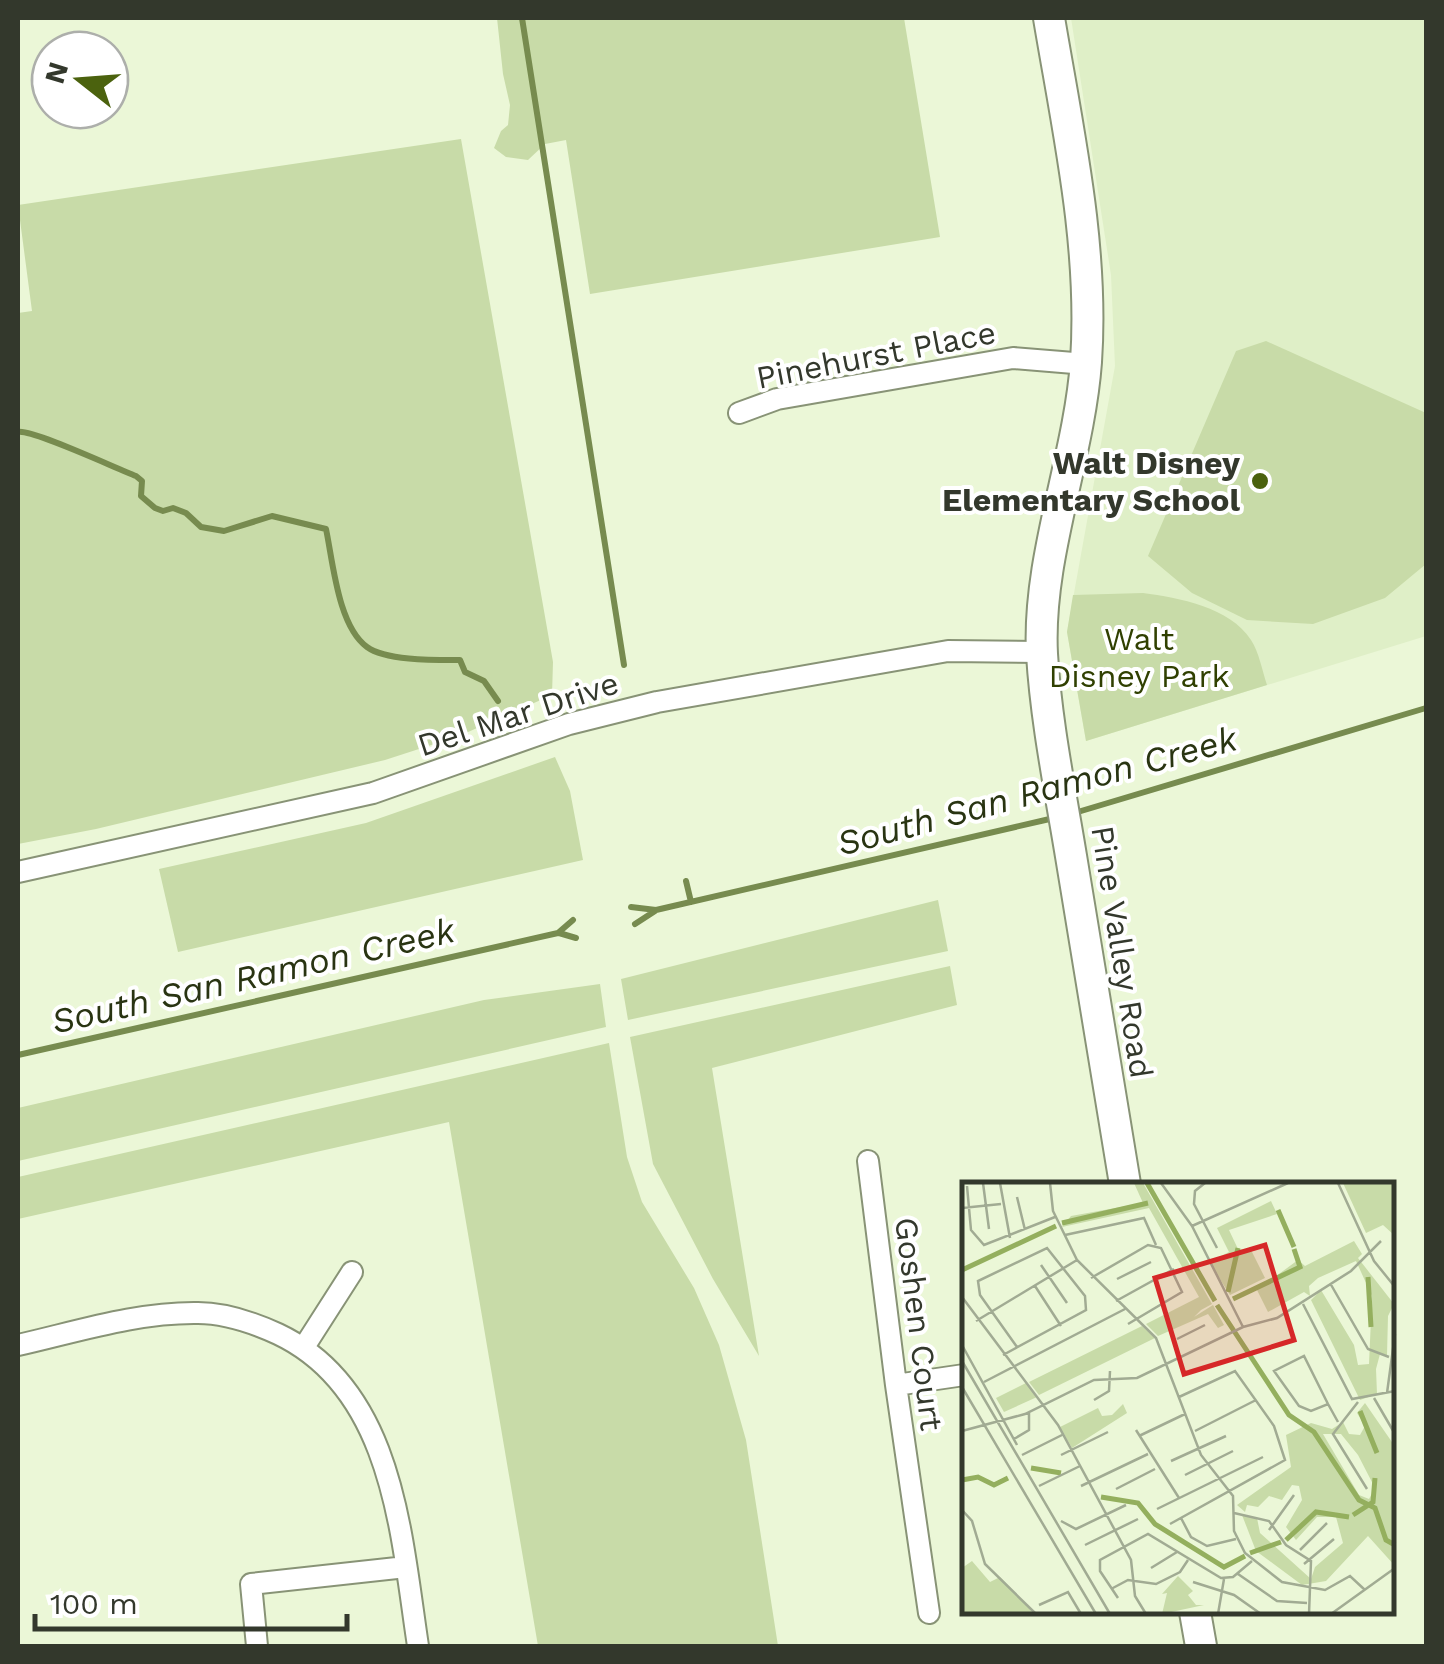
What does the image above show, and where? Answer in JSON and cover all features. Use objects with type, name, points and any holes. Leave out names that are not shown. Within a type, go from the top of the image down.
[{"type":"street","name":"Pine Valley Road","points":[[1050,18],[1088,282],[1086,364],[1076,439],[1058,514],[1042,652],[1067,833],[1125,1182]]},
{"type":"street","name":"Pinehurst Place","points":[[739,412],[777,399],[1013,358],[1086,364]]},
{"type":"street","name":"Del Mar Drive","points":[[18,872],[373,794],[569,724],[657,702],[948,650],[1042,652]]},
{"type":"street","name":"Goshen Court","points":[[868,1161],[929,1613]]},
{"type":"street","points":[[304,1347],[352,1272]]},
{"type":"street","points":[[18,1346],[153,1316],[201,1313],[257,1324],[304,1347],[333,1373],[363,1412],[382,1452],[418,1646]]},
{"type":"street","points":[[896,1385],[962,1375]]},
{"type":"street","points":[[258,1646],[250,1584],[406,1567]]},
{"type":"street","points":[[1195,1614],[1200,1646]]},
{"type":"shaded area","name":"Walt Disney Elementary School","points":[[1071,18],[1426,18],[1426,636],[1086,741],[1067,632],[1115,366],[1111,275]]},
{"type":"green space","points":[[497,18],[904,18],[940,237],[590,294],[566,140],[545,144],[528,160],[506,157],[494,148],[508,125],[510,105]]},
{"type":"green space","points":[[461,139],[553,662],[552,695],[459,736],[385,760],[18,844],[18,313],[32,311],[18,205]]},
{"type":"green space","points":[[1266,341],[1426,413],[1426,564],[1385,598],[1313,624],[1247,620],[1192,593],[1148,556],[1236,351]]},
{"type":"green space","name":"Walt Disney Park","points":[[1143,593],[1187,601],[1230,619],[1254,645],[1267,685],[1086,741],[1067,632],[1073,595]]},
{"type":"green space","points":[[555,757],[570,791],[583,860],[178,952],[159,869],[366,823]]},
{"type":"green space","points":[[938,900],[948,951],[628,1020],[621,979]]},
{"type":"green space","points":[[950,966],[957,1005],[712,1068],[759,1356],[713,1279],[653,1164],[630,1037]]},
{"type":"green space","points":[[600,984],[606,1027],[18,1161],[18,1108],[484,1000]]},
{"type":"green space","points":[[609,1043],[627,1157],[642,1202],[694,1288],[719,1345],[746,1440],[778,1646],[538,1646],[449,1122],[18,1219],[18,1177]]},
{"type":"waterway","points":[[522,18],[624,665]]},
{"type":"waterway","points":[[18,432],[56,442],[136,476],[142,481],[141,496],[155,508],[186,513],[201,527],[224,531],[272,516],[326,529],[338,593],[357,637],[367,647],[386,655],[460,660],[465,672],[484,681],[498,701]]},
{"type":"waterway","name":"South San Ramon Creek","points":[[1071,814],[1426,708]]},
{"type":"waterway","name":"South San Ramon Creek","points":[[631,907],[656,910],[1054,818]]},
{"type":"waterway","points":[[686,881],[691,902]]},
{"type":"waterway","name":"South San Ramon Creek","points":[[635,924],[655,911]]},
{"type":"waterway","name":"South San Ramon Creek","points":[[18,1055],[558,933],[573,920]]},
{"type":"waterway","name":"South San Ramon Creek","points":[[559,933],[576,938]]},
{"type":"place","name":"Walt Disney Elementary School","points":[[1260,481]]}]
